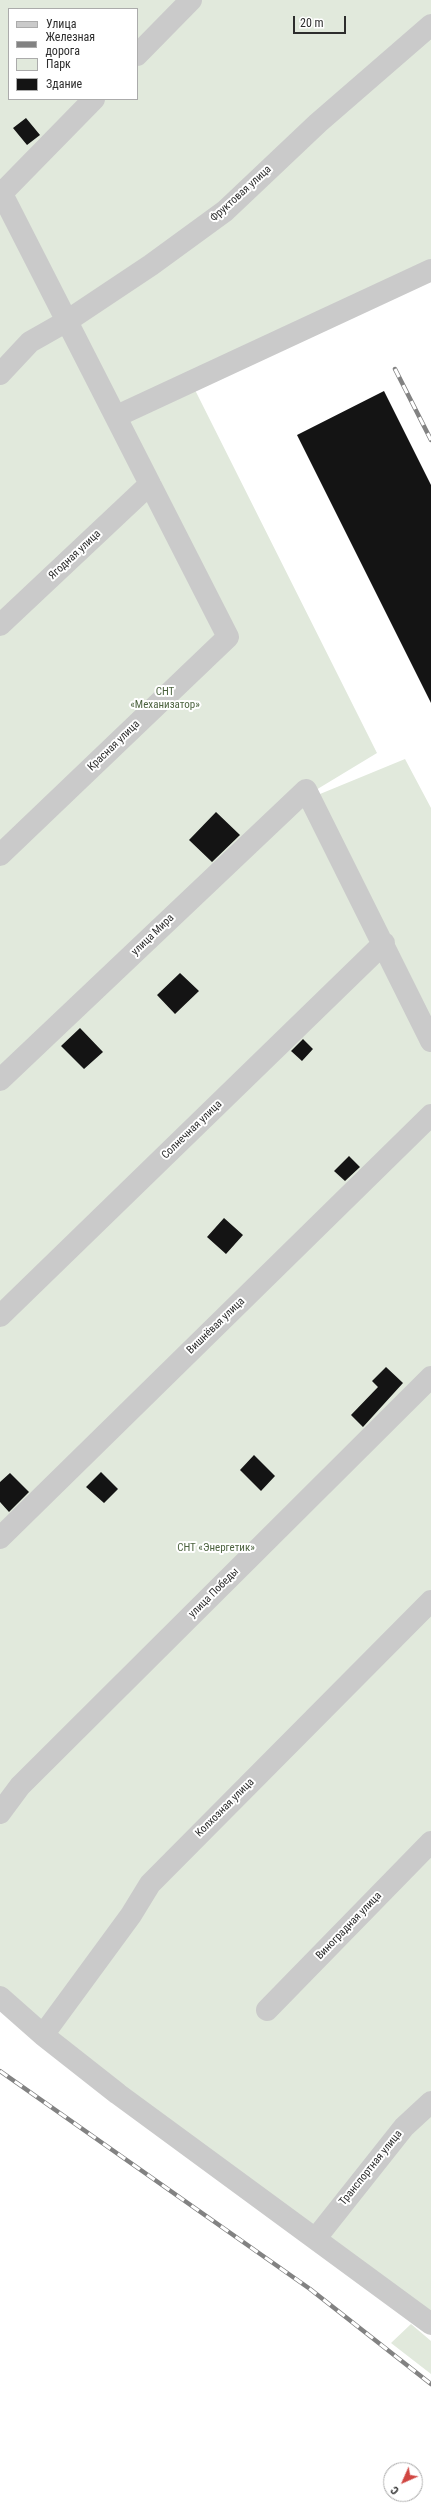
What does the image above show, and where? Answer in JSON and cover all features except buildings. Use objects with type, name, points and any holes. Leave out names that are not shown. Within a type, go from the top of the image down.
[{"type":"street","points":[[138,54],[191,0]]},
{"type":"street","name":"Фруктовая улица","points":[[0,374],[30,342],[67,321],[151,265],[225,211],[318,123],[431,25]]},
{"type":"street","points":[[93,100],[1,193],[117,416],[150,484]]},
{"type":"street","points":[[117,416],[431,270]]},
{"type":"street","name":"Ягодная улица","points":[[0,625],[150,484]]},
{"type":"street","name":"Красная улица","points":[[0,855],[228,637],[150,484]]},
{"type":"street","name":"улица Мира","points":[[0,1080],[306,790],[384,943]]},
{"type":"street","points":[[384,943],[431,1041]]},
{"type":"street","name":"Солнечная улица","points":[[0,1316],[384,943]]},
{"type":"street","name":"Вишнёвая улица","points":[[0,1538],[431,1115]]},
{"type":"street","name":"улица Победы","points":[[0,1813],[20,1786],[431,1377]]},
{"type":"street","name":"Колхозная улица","points":[[43,2035],[131,1915],[150,1884],[431,1601]]},
{"type":"street","name":"Виноградная улица","points":[[267,2010],[431,1842]]},
{"type":"street","points":[[0,1997],[43,2035],[118,2094],[316,2238],[431,2324]]},
{"type":"street","name":"Транспортная улица","points":[[316,2238],[404,2127],[431,2102]]},
{"type":"green space","name":"СНТ «Механизатор»","points":[[0,0],[431,0],[431,278],[192,384],[377,753],[301,799],[0,1085]]},
{"type":"green space","name":"СНТ «Энергетик»","points":[[405,759],[431,808],[431,2312],[0,2005],[0,1090],[303,801]]},
{"type":"green space","points":[[411,2324],[431,2341],[431,2374],[391,2343]]},
{"type":"railway","points":[[395,369],[431,440]]},
{"type":"railway","points":[[0,2071],[310,2289],[431,2384]]}]
